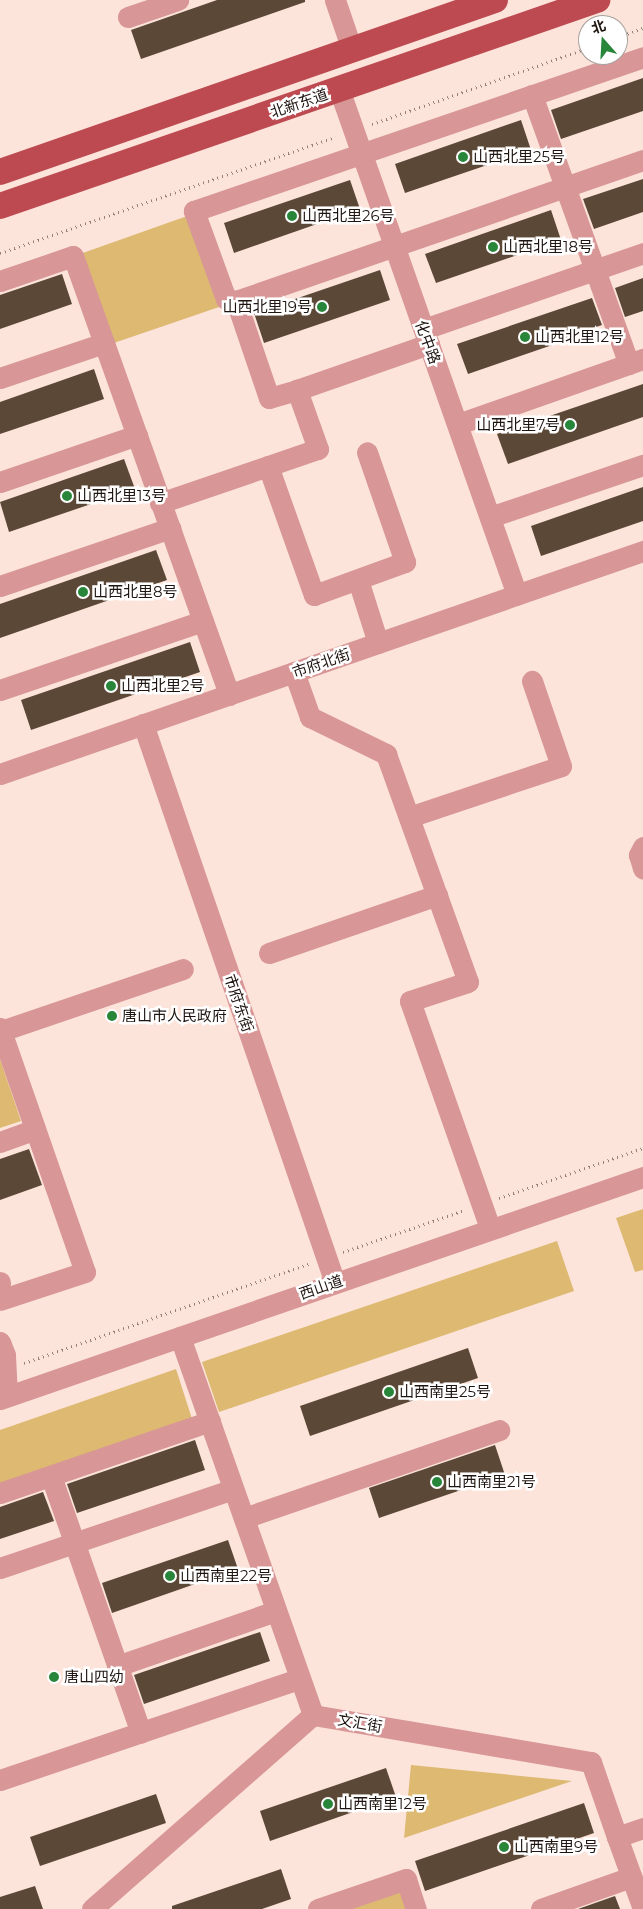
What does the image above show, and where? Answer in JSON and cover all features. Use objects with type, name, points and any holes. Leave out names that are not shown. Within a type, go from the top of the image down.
[{"type":"main road","points":[[0,172],[495,0]]},
{"type":"main road","name":"北新东道","points":[[0,206],[597,0]]},
{"type":"street","points":[[128,17],[178,0]]},
{"type":"street","points":[[336,0],[352,50]]},
{"type":"street","points":[[643,56],[194,211],[226,299],[236,301],[643,160]]},
{"type":"street","name":"化中路","points":[[339,89],[517,595]]},
{"type":"street","points":[[458,424],[636,362],[594,270],[532,95]]},
{"type":"street","points":[[236,301],[268,398],[297,390],[643,252]]},
{"type":"street","points":[[0,281],[73,256],[229,695]]},
{"type":"street","points":[[0,378],[104,342]]},
{"type":"street","points":[[160,503],[318,448],[297,390]]},
{"type":"street","points":[[0,482],[137,436]]},
{"type":"street","points":[[268,466],[314,595],[405,562],[366,452]]},
{"type":"street","points":[[490,517],[643,465]]},
{"type":"street","points":[[1,582],[170,528]]},
{"type":"street","name":"市府北街","points":[[0,774],[643,551]]},
{"type":"street","points":[[358,580],[378,643]]},
{"type":"street","points":[[0,690],[203,621]]},
{"type":"street","points":[[294,672],[310,717],[386,754],[468,982],[410,1002],[490,1228]]},
{"type":"street","points":[[409,817],[561,766],[532,680]]},
{"type":"street","name":"市府东街","points":[[143,724],[335,1283]]},
{"type":"street","points":[[643,847],[639,855],[643,868]]},
{"type":"street","points":[[269,953],[437,895]]},
{"type":"street","points":[[0,1300],[85,1272],[2,1036],[183,969]]},
{"type":"street","points":[[0,1142],[36,1129]]},
{"type":"street","name":"西山道","points":[[2,1394],[180,1337],[490,1228],[643,1177]]},
{"type":"street","points":[[92,1909],[313,1715],[180,1337]]},
{"type":"street","points":[[0,1342],[5,1355],[2,1394]]},
{"type":"street","points":[[0,1493],[210,1421]]},
{"type":"street","points":[[244,1518],[499,1430]]},
{"type":"street","points":[[51,1476],[141,1733]]},
{"type":"street","points":[[0,1568],[233,1489]]},
{"type":"street","points":[[117,1666],[276,1611]]},
{"type":"street","points":[[0,1780],[299,1679]]},
{"type":"street","name":"文汇街","points":[[313,1715],[591,1762],[617,1837]]},
{"type":"street","points":[[643,1828],[617,1837],[643,1909]]},
{"type":"street","points":[[540,1909],[632,1877]]},
{"type":"street","points":[[318,1909],[406,1879],[416,1909]]},
{"type":"path","points":[[628,33],[643,28]]},
{"type":"path","points":[[0,253],[578,52]]},
{"type":"shaded area","points":[[190,215],[222,306],[111,344],[80,254]]},
{"type":"shaded area","points":[[0,1059],[21,1121],[0,1128]]},
{"type":"shaded area","points":[[643,1209],[643,1270],[635,1272],[616,1218]]},
{"type":"shaded area","points":[[557,1241],[574,1291],[219,1412],[202,1362]]},
{"type":"shaded area","points":[[176,1369],[193,1422],[0,1488],[0,1430]]},
{"type":"shaded area","points":[[411,1765],[572,1781],[404,1838]]},
{"type":"shaded area","points":[[402,1886],[410,1909],[337,1909]]},
{"type":"building","points":[[217,0],[305,0],[305,2],[141,59],[131,30]]},
{"type":"building","points":[[643,78],[643,111],[561,139],[551,110]]},
{"type":"building","name":"山西北里25号","points":[[521,120],[531,150],[405,193],[395,164]]},
{"type":"building","points":[[643,179],[643,212],[594,229],[583,199]]},
{"type":"building","name":"山西北里26号","points":[[350,180],[360,209],[234,253],[224,223]]},
{"type":"building","name":"山西北里18号","points":[[551,210],[561,240],[436,283],[425,254]]},
{"type":"building","name":"山西北里19号","points":[[380,270],[390,300],[264,343],[254,313]]},
{"type":"building","points":[[62,274],[72,304],[0,329],[0,295]]},
{"type":"building","points":[[643,278],[643,311],[625,317],[615,288]]},
{"type":"building","name":"山西北里12号","points":[[592,298],[602,325],[593,328],[593,331],[468,374],[457,344]]},
{"type":"building","points":[[94,369],[104,399],[0,434],[0,402]]},
{"type":"building","name":"山西北里7号","points":[[643,384],[643,417],[508,464],[497,434]]},
{"type":"building","name":"山西北里13号","points":[[124,459],[135,489],[9,532],[0,502]]},
{"type":"building","points":[[643,487],[643,521],[541,556],[531,526]]},
{"type":"building","name":"山西北里8号","points":[[156,550],[167,580],[0,638],[0,604]]},
{"type":"building","name":"山西北里2号","points":[[190,642],[200,672],[31,730],[21,700]]},
{"type":"building","points":[[29,1149],[42,1185],[0,1200],[0,1159]]},
{"type":"building","name":"山西南里25号","points":[[468,1348],[478,1378],[310,1436],[300,1406]]},
{"type":"building","points":[[195,1440],[205,1470],[77,1513],[67,1484]]},
{"type":"building","name":"山西南里21号","points":[[495,1445],[505,1475],[379,1518],[369,1488]]},
{"type":"building","points":[[43,1492],[54,1521],[0,1539],[0,1507]]},
{"type":"building","name":"山西南里22号","points":[[228,1540],[238,1569],[112,1613],[102,1583]]},
{"type":"building","points":[[260,1632],[270,1661],[144,1704],[134,1675]]},
{"type":"building","name":"山西南里12号","points":[[386,1768],[396,1797],[270,1841],[260,1811]]},
{"type":"building","points":[[156,1794],[166,1823],[40,1866],[30,1837]]},
{"type":"building","name":"山西南里9号","points":[[584,1803],[594,1833],[425,1891],[415,1861]]},
{"type":"building","points":[[281,1869],[291,1899],[262,1909],[172,1909],[172,1906]]},
{"type":"building","points":[[35,1886],[43,1909],[0,1909],[0,1897]]},
{"type":"building","points":[[615,1896],[620,1909],[578,1909]]},
{"type":"place","name":"山西北里25号","points":[[463,157]]},
{"type":"place","name":"山西北里26号","points":[[292,216]]},
{"type":"place","name":"山西北里18号","points":[[493,247]]},
{"type":"place","name":"山西北里19号","points":[[322,307]]},
{"type":"place","name":"山西北里12号","points":[[525,337]]},
{"type":"place","name":"山西北里7号","points":[[570,425]]},
{"type":"place","name":"山西北里13号","points":[[67,496]]},
{"type":"place","name":"山西北里8号","points":[[83,592]]},
{"type":"place","name":"山西北里2号","points":[[111,686]]},
{"type":"place","name":"唐山市人民政府","points":[[112,1016]]},
{"type":"place","name":"山西南里25号","points":[[389,1392]]},
{"type":"place","name":"山西南里21号","points":[[437,1482]]},
{"type":"place","name":"山西南里22号","points":[[170,1576]]},
{"type":"place","name":"唐山四幼","points":[[54,1677]]},
{"type":"place","name":"山西南里12号","points":[[328,1804]]},
{"type":"place","name":"山西南里9号","points":[[504,1847]]}]
